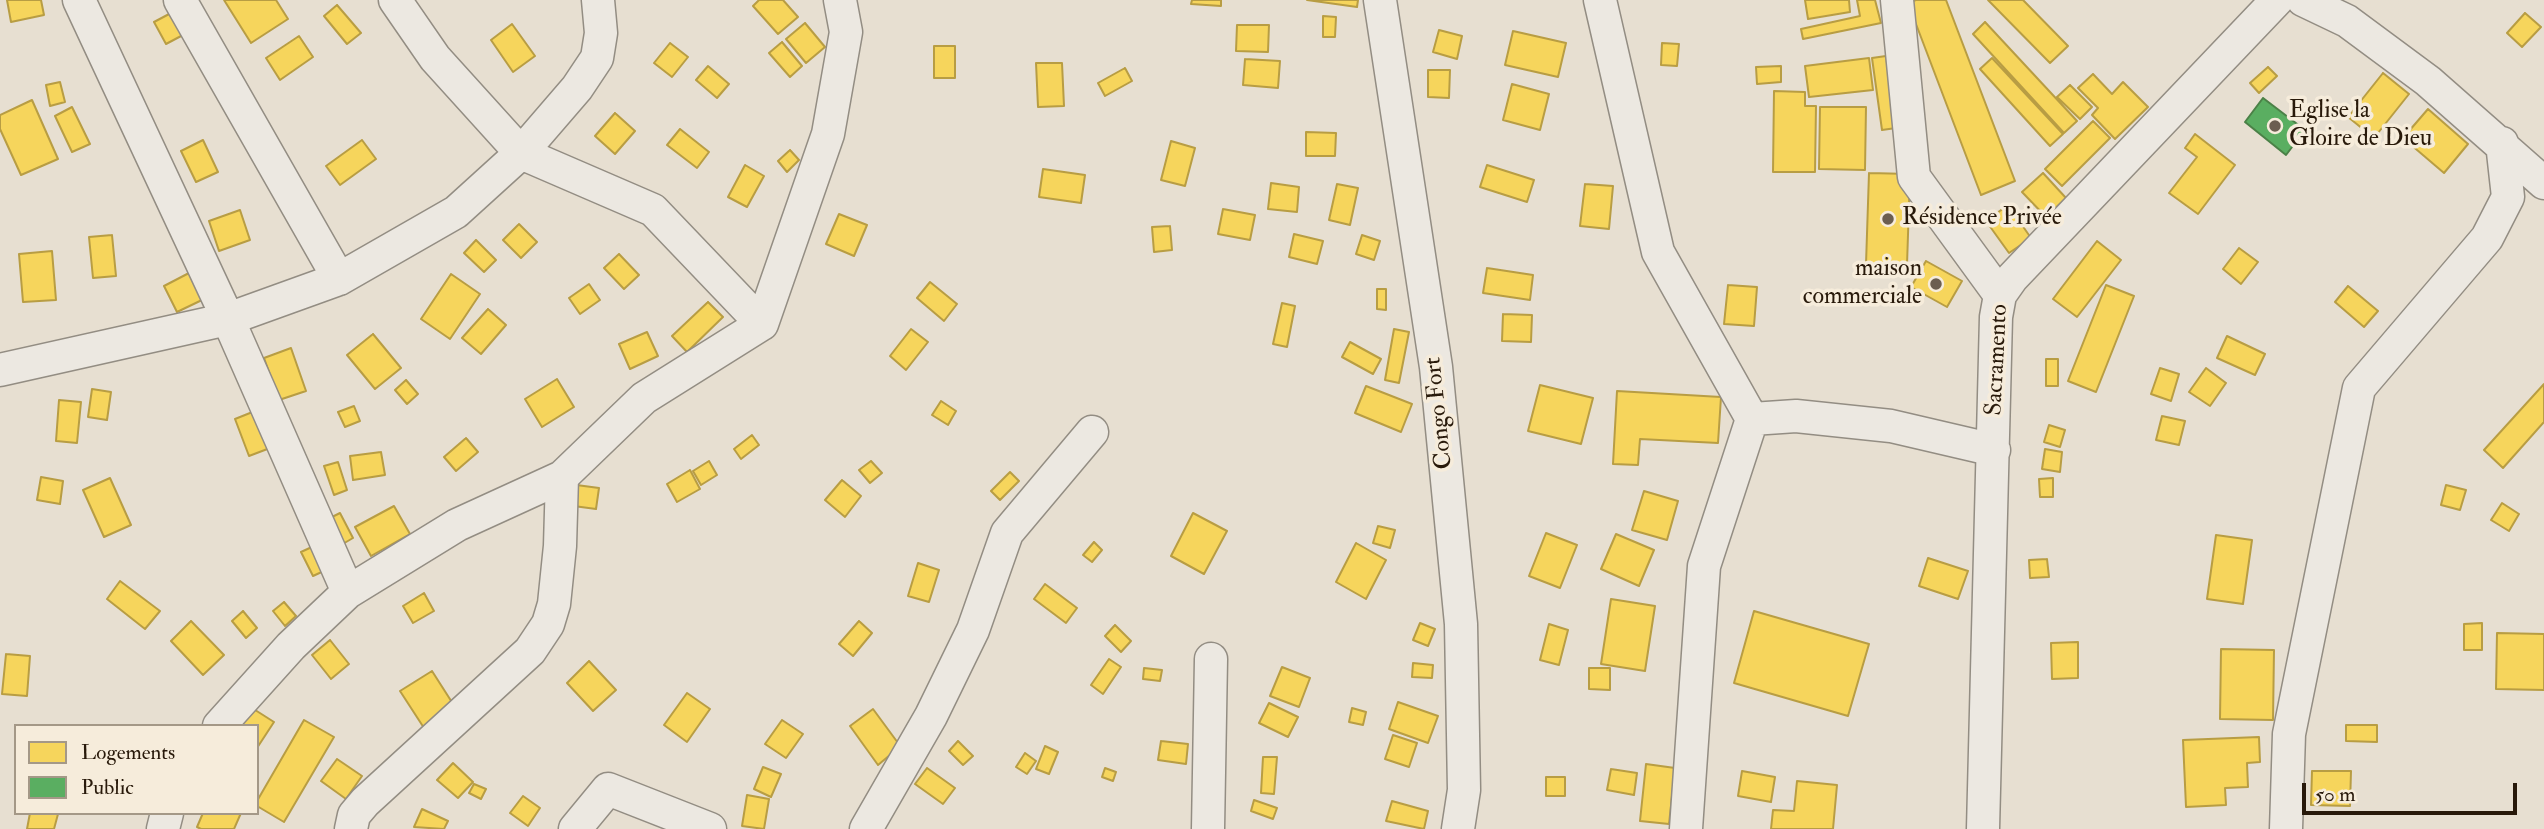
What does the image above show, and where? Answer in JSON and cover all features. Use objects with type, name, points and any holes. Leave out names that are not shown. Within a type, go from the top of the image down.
[{"type":"street","points":[[79,0],[228,319],[348,592]]},
{"type":"street","points":[[180,0],[339,279]]},
{"type":"street","points":[[395,0],[435,58],[520,153],[653,210],[762,324]]},
{"type":"street","points":[[0,370],[228,319],[339,279],[456,212],[520,153],[577,88],[597,58],[601,33],[598,0]]},
{"type":"street","points":[[221,724],[291,646],[348,592],[457,525],[562,477],[644,398],[762,324],[828,134],[846,32],[840,0]]},
{"type":"street","name":"Congo Fort","points":[[1380,0],[1436,367],[1461,624],[1464,790],[1458,829]]},
{"type":"street","points":[[1600,0],[1658,252],[1752,419],[1704,566],[1686,829]]},
{"type":"street","points":[[1897,0],[1914,177],[2000,295]]},
{"type":"street","name":"Sacramento","points":[[1983,829],[1996,317],[2000,295],[2012,278],[2277,0]]},
{"type":"street","points":[[2303,0],[2347,21],[2428,81],[2544,183]]},
{"type":"street","points":[[2286,829],[2290,734],[2358,388],[2487,238],[2508,197],[2502,144]]},
{"type":"street","points":[[1752,419],[1796,416],[1891,426],[1994,450]]},
{"type":"street","points":[[866,829],[930,716],[973,630],[1007,533],[1092,432]]},
{"type":"street","points":[[351,829],[354,815],[365,802],[530,651],[548,624],[554,604],[561,546],[562,477]]},
{"type":"street","points":[[1208,829],[1211,659]]},
{"type":"street","points":[[575,829],[608,789],[710,829]]},
{"type":"building: Logements","points":[[7,0],[41,0],[44,15],[11,22]]},
{"type":"building: Logements","points":[[224,0],[276,0],[288,19],[251,43]]},
{"type":"building: Logements","points":[[759,0],[783,0],[798,17],[778,34],[753,6]]},
{"type":"building: Logements","points":[[1192,0],[1221,0],[1221,6],[1191,4]]},
{"type":"building: Logements","points":[[1307,0],[1358,0],[1357,7]]},
{"type":"building: Logements","points":[[1805,0],[1849,0],[1850,12],[1808,19]]},
{"type":"building: Logements","points":[[1857,0],[1875,0],[1881,23],[1803,39],[1801,29],[1860,16]]},
{"type":"building: Logements","points":[[1916,0],[1946,0],[2015,181],[1981,195],[1908,3]]},
{"type":"building: Logements","points":[[1988,0],[2023,0],[2068,46],[2050,63]]},
{"type":"building: Logements","points":[[337,5],[361,33],[347,44],[324,16]]},
{"type":"building: Logements","points":[[171,13],[183,35],[166,44],[154,22]]},
{"type":"building: Logements","points":[[2525,13],[2541,27],[2522,47],[2507,33]]},
{"type":"building: Logements","points":[[1323,16],[1336,17],[1335,37],[1323,37]]},
{"type":"building: Logements","points":[[1985,22],[2077,121],[2064,133],[1973,34]]},
{"type":"building: Logements","points":[[805,23],[825,47],[806,63],[786,39]]},
{"type":"building: Logements","points":[[512,24],[535,56],[513,72],[491,40]]},
{"type":"building: Logements","points":[[1237,25],[1269,25],[1268,52],[1236,51]]},
{"type":"building: Logements","points":[[1439,30],[1462,36],[1457,59],[1433,52]]},
{"type":"building: Logements","points":[[1513,31],[1566,43],[1558,77],[1505,65]]},
{"type":"building: Logements","points":[[299,36],[313,57],[280,80],[266,58]]},
{"type":"building: Logements","points":[[782,42],[802,66],[790,77],[769,53]]},
{"type":"building: Logements","points":[[670,43],[688,57],[672,77],[654,63]]},
{"type":"building: Logements","points":[[1662,43],[1679,44],[1677,66],[1661,65]]},
{"type":"building: Logements","points":[[934,46],[955,46],[955,78],[934,78]]},
{"type":"building: Logements","points":[[1886,56],[1896,128],[1882,130],[1872,58]]},
{"type":"building: Logements","points":[[1869,58],[1873,90],[1809,97],[1805,66]]},
{"type":"building: Logements","points":[[1992,58],[2063,134],[2050,146],[1980,69]]},
{"type":"building: Logements","points":[[1245,59],[1280,61],[1278,88],[1243,85]]},
{"type":"building: Logements","points":[[1036,63],[1062,63],[1064,106],[1038,107]]},
{"type":"building: Logements","points":[[708,66],[729,84],[717,98],[696,80]]},
{"type":"building: Logements","points":[[1781,66],[1781,82],[1757,84],[1756,67]]},
{"type":"building: Logements","points":[[2268,67],[2277,76],[2259,93],[2250,83]]},
{"type":"building: Logements","points":[[1125,68],[1132,81],[1105,96],[1098,83]]},
{"type":"building: Logements","points":[[1428,70],[1450,70],[1449,98],[1428,97]]},
{"type":"building: Logements","points":[[2383,73],[2409,94],[2374,138],[2348,117]]},
{"type":"building: Logements","points":[[2093,74],[2112,94],[2123,82],[2148,107],[2115,139],[2092,115],[2098,108],[2078,88]]},
{"type":"building: Logements","points":[[60,82],[65,102],[50,106],[46,85]]},
{"type":"building: Logements","points":[[1512,84],[1549,94],[1540,130],[1503,120]]},
{"type":"building: Logements","points":[[2070,85],[2092,107],[2080,119],[2057,97]]},
{"type":"building: Logements","points":[[1774,91],[1805,92],[1805,106],[1816,106],[1815,172],[1773,172]]},
{"type":"building: Logements","points":[[32,100],[58,159],[21,175],[0,129],[0,115]]},
{"type":"building: Logements","points":[[72,107],[90,144],[72,152],[55,116]]},
{"type":"building: Logements","points":[[1820,107],[1866,107],[1865,170],[1819,169]]},
{"type":"building: Logements","points":[[2428,109],[2468,144],[2444,173],[2403,138]]},
{"type":"building: Logements","points":[[615,113],[635,131],[615,154],[595,136]]},
{"type":"building: Logements","points":[[2093,121],[2110,138],[2062,186],[2045,169]]},
{"type":"building: Logements","points":[[680,129],[709,152],[697,168],[667,145]]},
{"type":"building: Logements","points":[[1306,132],[1336,133],[1335,156],[1306,156]]},
{"type":"building: Logements","points":[[2195,134],[2235,165],[2198,214],[2169,193],[2197,157],[2185,148]]},
{"type":"building: Logements","points":[[203,140],[218,172],[196,182],[181,151]]},
{"type":"building: Logements","points":[[362,140],[376,159],[340,185],[326,166]]},
{"type":"building: Logements","points":[[1171,141],[1195,148],[1185,186],[1161,180]]},
{"type":"building: Logements","points":[[790,150],[799,160],[787,172],[778,161]]},
{"type":"building: Logements","points":[[745,165],[764,176],[747,207],[728,197]]},
{"type":"building: Logements","points":[[1487,165],[1534,180],[1527,202],[1480,187]]},
{"type":"building: Logements","points":[[1043,169],[1085,175],[1081,203],[1039,197]]},
{"type":"building: Logements","name":"Résidence Privée","points":[[1869,173],[1910,174],[1907,265],[1866,264]]},
{"type":"building: Logements","points":[[2043,173],[2066,198],[2046,217],[2022,192]]},
{"type":"building: Logements","points":[[1271,183],[1299,187],[1297,212],[1268,209]]},
{"type":"building: Logements","points":[[1337,184],[1358,188],[1350,225],[1329,220]]},
{"type":"building: Logements","points":[[1585,184],[1613,186],[1609,229],[1580,226]]},
{"type":"building: Logements","points":[[2008,205],[2031,238],[2009,253],[1986,221]]},
{"type":"building: Logements","points":[[1223,209],[1255,215],[1250,240],[1218,234]]},
{"type":"building: Logements","points":[[240,210],[250,240],[219,251],[209,221]]},
{"type":"building: Logements","points":[[839,214],[867,225],[854,256],[826,244]]},
{"type":"building: Logements","points":[[519,224],[537,242],[521,258],[503,240]]},
{"type":"building: Logements","points":[[1170,226],[1172,250],[1154,252],[1152,227]]},
{"type":"building: Logements","points":[[1294,234],[1323,241],[1317,264],[1289,257]]},
{"type":"building: Logements","points":[[112,235],[116,276],[93,278],[89,237]]},
{"type":"building: Logements","points":[[1362,235],[1380,241],[1374,260],[1356,254]]},
{"type":"building: Logements","points":[[476,240],[496,260],[484,272],[464,253]]},
{"type":"building: Logements","points":[[2097,241],[2121,260],[2077,317],[2053,299]]},
{"type":"building: Logements","points":[[2239,248],[2258,262],[2241,284],[2223,269]]},
{"type":"building: Logements","points":[[52,251],[56,300],[23,302],[19,254]]},
{"type":"building: Logements","points":[[619,254],[639,275],[624,289],[604,268]]},
{"type":"building: Logements","name":"maison commerciale","points":[[1926,261],[1962,281],[1947,307],[1911,287]]},
{"type":"building: Logements","points":[[1487,268],[1533,275],[1530,300],[1483,293]]},
{"type":"building: Logements","points":[[189,273],[202,300],[177,312],[164,286]]},
{"type":"building: Logements","points":[[451,274],[480,294],[450,339],[421,319]]},
{"type":"building: Logements","points":[[930,282],[957,304],[944,321],[917,298]]},
{"type":"building: Logements","points":[[589,284],[600,300],[580,314],[569,298]]},
{"type":"building: Logements","points":[[1728,285],[1757,287],[1754,326],[1724,324]]},
{"type":"building: Logements","points":[[2106,285],[2134,296],[2096,392],[2068,381]]},
{"type":"building: Logements","points":[[2348,286],[2378,311],[2364,327],[2335,302]]},
{"type":"building: Logements","points":[[1377,289],[1386,289],[1386,310],[1377,309]]},
{"type":"building: Logements","points":[[708,302],[723,317],[687,352],[672,336]]},
{"type":"building: Logements","points":[[1282,303],[1295,306],[1287,347],[1273,344]]},
{"type":"building: Logements","points":[[488,309],[506,325],[481,354],[462,338]]},
{"type":"building: Logements","points":[[1503,314],[1532,315],[1531,342],[1502,341]]},
{"type":"building: Logements","points":[[911,329],[928,342],[906,370],[890,356]]},
{"type":"building: Logements","points":[[1394,329],[1409,332],[1399,383],[1385,380]]},
{"type":"building: Logements","points":[[647,332],[658,356],[630,369],[619,344]]},
{"type":"building: Logements","points":[[373,334],[401,368],[375,389],[347,355]]},
{"type":"building: Logements","points":[[2227,336],[2265,354],[2255,375],[2217,358]]},
{"type":"building: Logements","points":[[1350,342],[1381,359],[1373,374],[1342,357]]},
{"type":"building: Logements","points":[[291,348],[306,391],[279,400],[264,358]]},
{"type":"building: Logements","points":[[2046,359],[2058,359],[2058,386],[2046,386]]},
{"type":"building: Logements","points":[[2160,368],[2179,374],[2171,401],[2151,394]]},
{"type":"building: Logements","points":[[2206,368],[2226,383],[2210,406],[2189,392]]},
{"type":"building: Logements","points":[[557,379],[574,407],[542,427],[525,399]]},
{"type":"building: Logements","points":[[406,380],[418,394],[407,404],[395,390]]},
{"type":"building: Logements","points":[[2544,384],[2544,422],[2503,468],[2484,450]]},
{"type":"building: Logements","points":[[1540,385],[1593,398],[1581,444],[1528,431]]},
{"type":"building: Logements","points":[[1366,386],[1412,404],[1401,432],[1355,413]]},
{"type":"building: Logements","points":[[92,389],[111,392],[107,420],[88,417]]},
{"type":"building: Logements","points":[[1617,391],[1721,397],[1718,443],[1640,439],[1638,465],[1613,464]]},
{"type":"building: Logements","points":[[59,400],[81,402],[77,443],[56,441]]},
{"type":"building: Logements","points":[[941,401],[956,411],[948,425],[932,415]]},
{"type":"building: Logements","points":[[354,406],[360,421],[345,427],[338,412]]},
{"type":"building: Logements","points":[[255,411],[270,448],[249,456],[235,419]]},
{"type":"building: Logements","points":[[2162,416],[2185,421],[2179,445],[2156,440]]},
{"type":"building: Logements","points":[[2049,425],[2065,430],[2060,447],[2044,442]]},
{"type":"building: Logements","points":[[752,435],[759,445],[741,459],[734,449]]},
{"type":"building: Logements","points":[[466,438],[478,452],[456,471],[444,457]]},
{"type":"building: Logements","points":[[2045,449],[2062,452],[2060,472],[2042,469]]},
{"type":"building: Logements","points":[[381,452],[385,475],[353,480],[350,456]]},
{"type":"building: Logements","points":[[709,461],[717,475],[701,485],[693,471]]},
{"type":"building: Logements","points":[[871,461],[882,473],[870,483],[859,470]]},
{"type":"building: Logements","points":[[338,462],[347,490],[334,495],[324,466]]},
{"type":"building: Logements","points":[[690,470],[700,489],[677,502],[667,484]]},
{"type":"building: Logements","points":[[1010,472],[1019,481],[1000,500],[991,491]]},
{"type":"building: Logements","points":[[41,477],[63,481],[60,504],[37,500]]},
{"type":"building: Logements","points":[[110,478],[131,525],[104,537],[83,490]]},
{"type":"building: Logements","points":[[2053,478],[2053,497],[2040,497],[2039,479]]},
{"type":"building: Logements","points":[[842,480],[861,496],[845,517],[825,500]]},
{"type":"building: Logements","points":[[569,484],[599,488],[596,509],[566,505]]},
{"type":"building: Logements","points":[[2446,485],[2466,490],[2460,510],[2441,505]]},
{"type":"building: Logements","points":[[1644,491],[1678,501],[1667,540],[1632,530]]},
{"type":"building: Logements","points":[[2502,503],[2519,514],[2509,531],[2491,520]]},
{"type":"building: Logements","points":[[394,506],[410,534],[371,556],[355,527]]},
{"type":"building: Logements","points":[[340,513],[353,538],[341,545],[328,519]]},
{"type":"building: Logements","points":[[1193,513],[1227,531],[1204,574],[1171,556]]},
{"type":"building: Logements","points":[[1378,526],[1395,530],[1390,548],[1373,543]]},
{"type":"building: Logements","points":[[1546,533],[1577,545],[1560,588],[1529,576]]},
{"type":"building: Logements","points":[[1616,534],[1654,550],[1639,586],[1601,569]]},
{"type":"building: Logements","points":[[2216,535],[2252,540],[2243,604],[2207,599]]},
{"type":"building: Logements","points":[[1094,542],[1102,550],[1092,562],[1083,555]]},
{"type":"building: Logements","points":[[1356,543],[1386,560],[1366,599],[1336,582]]},
{"type":"building: Logements","points":[[314,546],[326,570],[313,576],[301,552]]},
{"type":"building: Logements","points":[[1928,558],[1968,571],[1958,599],[1919,586]]},
{"type":"building: Logements","points":[[2047,559],[2049,577],[2030,578],[2029,560]]},
{"type":"building: Logements","points":[[918,563],[939,570],[929,602],[908,596]]},
{"type":"building: Logements","points":[[120,581],[160,611],[145,629],[107,599]]},
{"type":"building: Logements","points":[[1045,584],[1077,608],[1066,623],[1034,599]]},
{"type":"building: Logements","points":[[424,593],[434,611],[413,623],[403,606]]},
{"type":"building: Logements","points":[[1611,599],[1655,606],[1645,671],[1601,664]]},
{"type":"building: Logements","points":[[284,602],[296,616],[285,626],[273,611]]},
{"type":"building: Logements","points":[[243,611],[257,628],[246,638],[232,621]]},
{"type":"building: Logements","points":[[1754,611],[1869,644],[1848,716],[1734,683]]},
{"type":"building: Logements","points":[[191,621],[224,655],[203,675],[171,641]]},
{"type":"building: Logements","points":[[859,621],[872,633],[853,656],[839,644]]},
{"type":"building: Logements","points":[[1420,623],[1435,629],[1428,646],[1413,640]]},
{"type":"building: Logements","points":[[2482,623],[2482,650],[2464,650],[2464,624]]},
{"type":"building: Logements","points":[[1549,624],[1568,630],[1559,665],[1540,660]]},
{"type":"building: Logements","points":[[1115,625],[1131,641],[1121,652],[1105,636]]},
{"type":"building: Logements","points":[[2497,633],[2544,634],[2544,690],[2496,689]]},
{"type":"building: Logements","points":[[330,640],[349,664],[331,679],[312,655]]},
{"type":"building: Logements","points":[[2078,642],[2078,678],[2052,679],[2051,643]]},
{"type":"building: Logements","points":[[2221,649],[2274,650],[2273,720],[2220,719]]},
{"type":"building: Logements","points":[[6,654],[30,656],[27,696],[2,694]]},
{"type":"building: Logements","points":[[1109,659],[1121,667],[1103,694],[1091,685]]},
{"type":"building: Logements","points":[[589,661],[616,690],[593,711],[567,683]]},
{"type":"building: Logements","points":[[1413,663],[1433,665],[1432,678],[1412,677]]},
{"type":"building: Logements","points":[[1282,667],[1310,678],[1299,707],[1270,696]]},
{"type":"building: Logements","points":[[1144,668],[1162,670],[1160,681],[1143,679]]},
{"type":"building: Logements","points":[[1589,668],[1610,668],[1610,690],[1589,689]]},
{"type":"building: Logements","points":[[432,671],[455,707],[424,728],[400,691]]},
{"type":"building: Logements","points":[[687,693],[710,709],[687,742],[664,725]]},
{"type":"building: Logements","points":[[1398,702],[1438,716],[1428,743],[1389,729]]},
{"type":"building: Logements","points":[[1269,703],[1298,717],[1288,737],[1259,723]]},
{"type":"building: Logements","points":[[252,708],[274,722],[259,745],[259,724],[242,724]]},
{"type":"building: Logements","points":[[1352,708],[1366,712],[1363,725],[1349,722]]},
{"type":"building: Logements","points":[[873,709],[901,747],[896,762],[890,755],[878,765],[850,726]]},
{"type":"building: Logements","points":[[304,720],[334,737],[284,822],[259,807],[259,798]]},
{"type":"building: Logements","points":[[782,720],[803,734],[786,758],[765,744]]},
{"type":"building: Logements","points":[[2346,725],[2377,725],[2377,742],[2346,741]]},
{"type":"building: Logements","points":[[1393,735],[1417,743],[1409,767],[1385,759]]},
{"type":"building: Logements","points":[[2259,737],[2260,762],[2247,763],[2248,787],[2225,788],[2226,805],[2186,807],[2183,740]]},
{"type":"building: Logements","points":[[958,741],[973,756],[963,765],[949,751]]},
{"type":"building: Logements","points":[[1161,741],[1188,744],[1186,764],[1158,760]]},
{"type":"building: Logements","points":[[1045,746],[1058,752],[1049,774],[1036,769]]},
{"type":"building: Logements","points":[[1025,753],[1036,761],[1027,774],[1016,767]]},
{"type":"building: Logements","points":[[1263,757],[1277,757],[1274,794],[1261,793]]},
{"type":"building: Logements","points":[[337,759],[362,776],[346,799],[321,781]]},
{"type":"building: Logements","points":[[453,763],[473,782],[458,798],[437,780]]},
{"type":"building: Logements","points":[[1646,764],[1675,768],[1669,824],[1640,821]]},
{"type":"building: Logements","points":[[763,767],[781,774],[771,797],[754,789]]},
{"type":"building: Logements","points":[[927,768],[955,788],[943,804],[915,784]]},
{"type":"building: Logements","points":[[1105,768],[1116,772],[1113,781],[1102,777]]},
{"type":"building: Logements","points":[[1611,769],[1637,773],[1634,795],[1607,790]]},
{"type":"building: Logements","points":[[1742,771],[1775,777],[1771,802],[1738,796]]},
{"type":"building: Logements","points":[[2312,771],[2351,771],[2350,806],[2311,805]]},
{"type":"building: Logements","points":[[1546,777],[1565,777],[1565,796],[1546,796]]},
{"type":"building: Logements","points":[[1797,781],[1837,785],[1833,829],[1771,829],[1773,810],[1794,811]]},
{"type":"building: Logements","points":[[474,784],[486,789],[481,799],[469,793]]},
{"type":"building: Logements","points":[[747,795],[769,799],[764,829],[742,826]]},
{"type":"building: Logements","points":[[523,796],[540,808],[528,826],[510,813]]},
{"type":"building: Logements","points":[[1254,800],[1277,808],[1273,819],[1251,811]]},
{"type":"building: Logements","points":[[1392,801],[1428,811],[1424,829],[1386,821]]},
{"type":"building: Logements","points":[[422,809],[448,821],[444,829],[414,827]]},
{"type":"building: Logements","points":[[30,815],[58,815],[54,829],[27,829]]},
{"type":"building: Logements","points":[[202,815],[240,815],[234,829],[197,827]]},
{"type":"building: Public","name":"Eglise la Gloire de Dieu","points":[[2263,98],[2305,130],[2286,155],[2245,122]]},
{"type":"place","name":"Eglise la Gloire de Dieu","points":[[2275,126]]},
{"type":"place","name":"Résidence Privée","points":[[1888,219]]},
{"type":"place","name":"maison commerciale","points":[[1936,284]]}]
